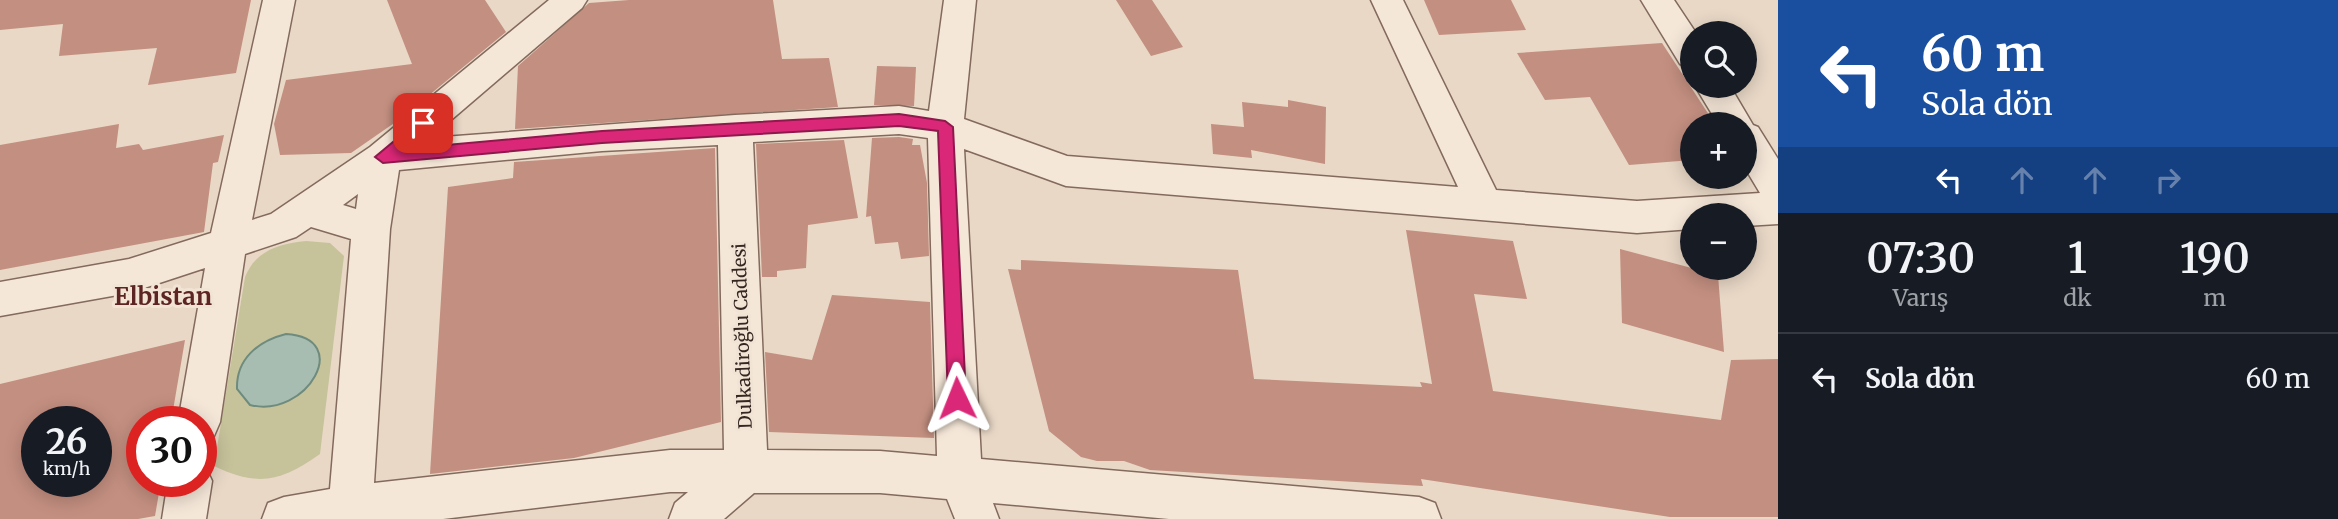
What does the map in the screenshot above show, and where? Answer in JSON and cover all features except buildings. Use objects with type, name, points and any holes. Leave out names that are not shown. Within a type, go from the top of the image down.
[{"type":"street","points":[[203,406],[228,244],[280,0]]},
{"type":"street","points":[[0,299],[129,276],[228,244],[295,218],[383,157],[537,11],[571,0]]},
{"type":"street","points":[[960,0],[945,127],[960,479],[976,519]]},
{"type":"street","points":[[1387,0],[1485,205]]},
{"type":"street","points":[[1657,0],[1680,36]]},
{"type":"street","points":[[383,157],[602,137],[899,120],[945,127],[1066,170],[1637,218],[1778,208]]},
{"type":"street","name":"Dulkadiroğlu Caddesi","points":[[735,129],[746,471]]},
{"type":"street","points":[[1757,156],[1778,190]]},
{"type":"street","points":[[350,508],[371,229],[383,157]]},
{"type":"street","points":[[295,218],[371,229]]},
{"type":"street","points":[[284,519],[350,508],[670,471],[746,471],[880,472],[1419,519]]},
{"type":"street","points":[[691,519],[746,471]]},
{"type":"street","points":[[184,519],[187,497]]},
{"type":"shaded area","points":[[306,241],[330,243],[344,256],[320,454],[281,476],[257,479],[244,477],[217,467],[217,448],[245,277],[255,260],[270,250]]},
{"type":"shaded area","points":[[286,334],[306,339],[317,349],[320,362],[315,376],[304,390],[289,400],[271,406],[250,405],[237,389],[240,369],[258,347]]},
{"type":"district","name":"Elbistan","points":[[163,296]]},
{"type":"route","points":[[423,123],[383,157],[602,137],[899,120],[945,127],[957,398]]}]
